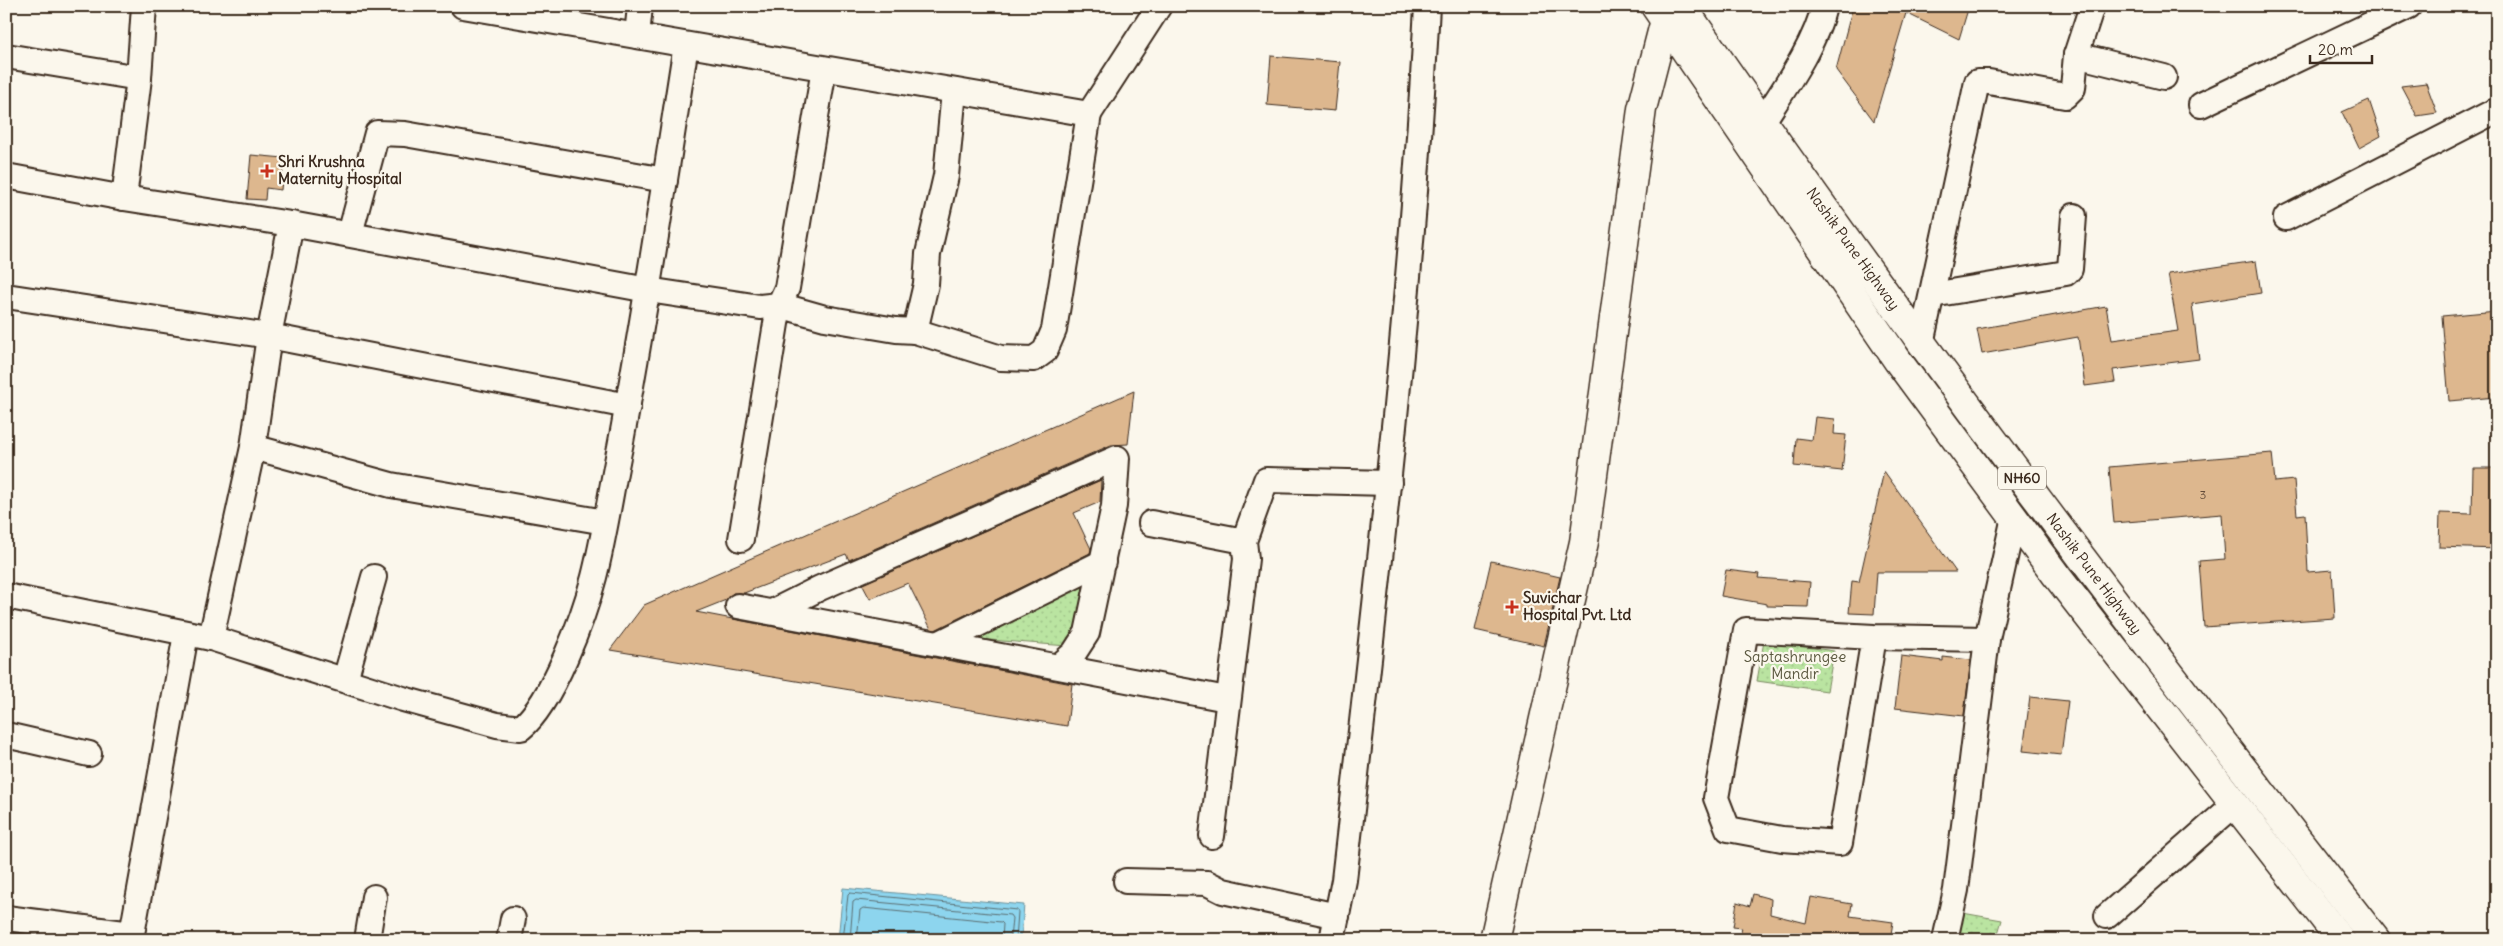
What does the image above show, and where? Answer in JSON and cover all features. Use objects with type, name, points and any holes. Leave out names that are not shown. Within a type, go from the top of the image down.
[{"type":"main road","name":"Nashik Pune Highway","points":[[1668,11],[1762,123],[1921,344],[2189,701],[2376,940]]},
{"type":"main road","name":"Nashik Pune Highway","points":[[1668,11],[1898,361],[2014,518],[2341,940]]},
{"type":"main road","points":[[1494,940],[1584,542],[1642,109],[1668,11]]},
{"type":"street","points":[[124,198],[139,78],[144,6]]},
{"type":"street","points":[[463,6],[1089,114]]},
{"type":"street","points":[[637,36],[640,6]]},
{"type":"street","points":[[6,176],[124,198],[350,234],[648,290],[760,308],[779,305],[825,318],[896,330],[915,331],[1002,358],[1034,360],[1045,351],[1054,330],[1089,114],[1160,6]]},
{"type":"street","points":[[1332,940],[1344,880],[1389,483],[1419,149],[1427,6]]},
{"type":"street","points":[[1762,123],[1796,68],[1822,16],[1824,6]]},
{"type":"street","points":[[1921,344],[1977,82],[1989,82],[2065,96],[2073,88],[2076,55],[2092,6]]},
{"type":"street","points":[[2201,105],[2409,6]]},
{"type":"street","points":[[6,596],[211,638],[497,725],[521,728],[531,720],[549,690],[573,638],[594,578],[628,406],[648,290],[686,44]]},
{"type":"street","points":[[2076,55],[2164,77]]},
{"type":"street","points":[[6,56],[139,78]]},
{"type":"street","points":[[741,539],[745,503],[779,305],[787,288],[824,68]]},
{"type":"street","points":[[915,331],[926,284],[928,254],[946,176],[954,91]]},
{"type":"street","points":[[2286,218],[2497,110]]},
{"type":"street","points":[[350,234],[376,133],[405,134],[665,180]]},
{"type":"street","points":[[1932,295],[2066,273],[2070,269],[2074,216]]},
{"type":"street","points":[[211,638],[254,447],[268,336],[291,224]]},
{"type":"street","points":[[6,296],[268,336],[628,406]]},
{"type":"street","points":[[254,447],[391,485],[605,522]]},
{"type":"street","points":[[772,612],[820,588],[1118,458],[1114,506],[1087,633],[1074,653],[1059,666]]},
{"type":"street","points":[[1212,836],[1227,699],[1246,559],[1244,540],[1266,480],[1389,483]]},
{"type":"street","points":[[1945,940],[1956,890],[1988,639],[2014,518]]},
{"type":"street","points":[[1151,522],[1244,540]]},
{"type":"street","points":[[940,643],[1103,562]]},
{"type":"street","points":[[345,680],[374,577]]},
{"type":"street","points":[[738,606],[1227,699]]},
{"type":"street","points":[[1874,637],[1840,843],[1782,839],[1728,829],[1716,798],[1746,630],[1874,637],[1988,639]]},
{"type":"street","points":[[6,918],[132,934],[186,634]]},
{"type":"street","points":[[6,735],[89,754]]},
{"type":"street","points":[[2107,916],[2235,804]]},
{"type":"street","points":[[1126,881],[1207,883],[1223,891],[1337,916]]},
{"type":"street","points":[[367,940],[374,896]]},
{"type":"green space","points":[[1098,575],[1079,639],[1068,646],[963,638]]},
{"type":"green space","name":"Saptashrungee Mandir","points":[[1764,641],[1834,651],[1827,691],[1757,681]]},
{"type":"green space","points":[[1957,912],[2002,920],[1996,940],[1952,940]]},
{"type":"water","points":[[843,888],[1024,905],[1021,940],[838,940]]},
{"type":"building","points":[[1853,6],[1969,6],[1959,39],[1906,13],[1874,121],[1836,70]]},
{"type":"building","points":[[1271,56],[1340,62],[1335,111],[1267,105]]},
{"type":"building","points":[[2426,83],[2437,113],[2417,116],[2401,86]]},
{"type":"building","points":[[2369,100],[2381,136],[2359,148],[2342,112]]},
{"type":"building","points":[[251,155],[284,158],[281,190],[266,188],[265,200],[247,199]]},
{"type":"building","points":[[2256,261],[2261,293],[2192,304],[2199,359],[2113,370],[2115,382],[2085,386],[2078,337],[1982,354],[1977,329],[2106,306],[2112,340],[2178,331],[2168,274]]},
{"type":"building","points":[[2497,311],[2497,397],[2449,401],[2442,316]]},
{"type":"building","points":[[1134,391],[1128,444],[1111,445],[849,560],[846,554],[744,593],[733,593],[726,600],[696,612],[1072,684],[1067,726],[610,650],[644,605]]},
{"type":"building","points":[[1815,417],[1835,419],[1834,434],[1846,435],[1842,471],[1794,466],[1796,438],[1812,440]]},
{"type":"building","points":[[2272,453],[2275,482],[2294,480],[2297,515],[2305,514],[2308,572],[2332,570],[2335,618],[2204,627],[2199,561],[2225,559],[2222,514],[2114,523],[2109,467]]},
{"type":"building","points":[[2473,468],[2497,468],[2497,549],[2439,547],[2440,513],[2472,514]]},
{"type":"building","points":[[1884,471],[1956,572],[1877,572],[1874,614],[1849,613],[1852,581],[1859,582]]},
{"type":"building","points":[[1101,480],[1100,502],[1074,513],[1091,549],[1090,553],[935,630],[931,629],[908,583],[870,599],[862,584]]},
{"type":"building","points":[[1491,561],[1560,577],[1544,646],[1475,630]]},
{"type":"building","points":[[1726,570],[1759,574],[1758,578],[1810,582],[1808,607],[1767,606],[1767,604],[1721,596]]},
{"type":"building","points":[[1901,656],[1943,661],[1943,657],[1971,660],[1964,716],[1895,708]]},
{"type":"building","points":[[2030,697],[2068,701],[2061,755],[2023,751]]},
{"type":"building","points":[[1753,894],[1771,899],[1770,914],[1806,923],[1811,897],[1852,904],[1850,916],[1893,922],[1890,940],[1739,940],[1742,928],[1733,927],[1737,902],[1750,906]]},
{"type":"place","name":"Shri Krushna Maternity Hospital","points":[[267,171]]},
{"type":"place","name":"Suvichar Hospital Pvt. Ltd","points":[[1512,607]]}]
